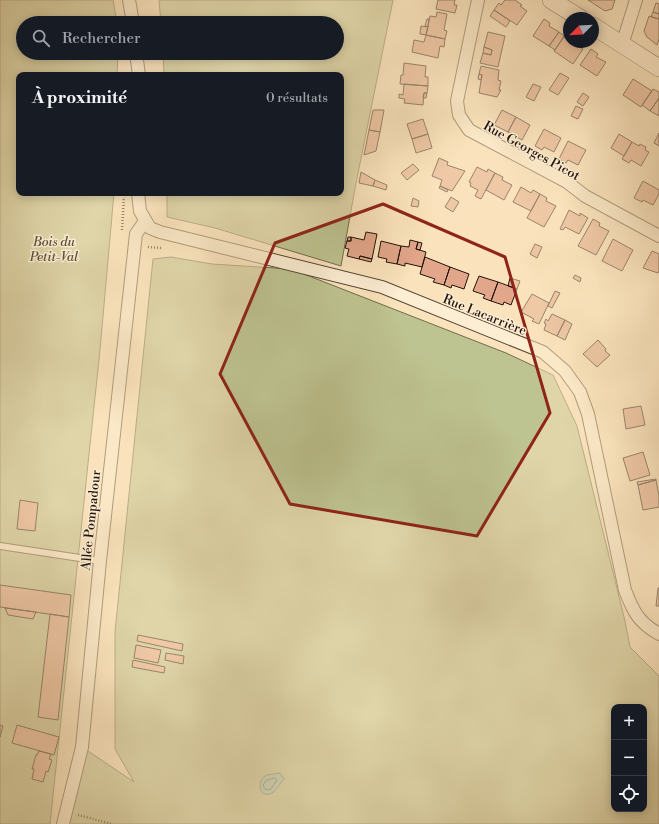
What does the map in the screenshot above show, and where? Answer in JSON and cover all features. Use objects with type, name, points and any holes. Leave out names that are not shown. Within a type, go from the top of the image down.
[{"type":"main road","points":[[551,0],[570,12]]},
{"type":"main road","points":[[599,30],[659,68]]},
{"type":"street","points":[[129,0],[132,16]]},
{"type":"street","name":"Rue Georges Picot","points":[[478,0],[457,101],[459,115],[468,130],[567,182],[586,196],[659,236]]},
{"type":"street","points":[[622,45],[636,0]]},
{"type":"street","points":[[137,60],[139,72]]},
{"type":"street","points":[[138,196],[140,211],[145,221]]},
{"type":"street","name":"Allée Pompadour","points":[[64,824],[82,748],[100,560],[136,234],[145,221]]},
{"type":"street","name":"Rue Lacarrière","points":[[145,221],[150,228],[171,235],[382,287],[543,352],[565,371],[580,392],[588,414],[625,590],[633,610],[648,628],[659,634]]},
{"type":"lane","points":[[0,546],[100,560]]},
{"type":"path","points":[[66,811],[112,824]]},
{"type":"highlighted area","points":[[383,204],[505,257],[550,413],[477,536],[290,504],[220,374],[275,243]]},
{"type":"green space","name":"Bois du Petit-Val","points":[[0,0],[113,0],[116,16],[16,16],[16,60],[118,60],[117,72],[16,72],[16,196],[114,196],[100,350],[50,824],[0,824]]},
{"type":"green space","points":[[159,0],[393,0],[356,183],[341,266],[215,228],[167,217],[167,196],[344,196],[344,72],[164,72],[163,60],[344,60],[344,16],[160,16]]},
{"type":"green space","points":[[171,257],[212,264],[291,269],[506,353],[553,375],[577,426],[625,621],[630,647],[659,676],[659,824],[63,824],[82,747],[134,782],[115,749],[115,632],[153,259]]},
{"type":"water","points":[[280,773],[284,779],[275,791],[268,794],[262,792],[260,785],[263,778],[267,775]]},
{"type":"building","points":[[438,0],[455,0],[454,5],[457,5],[455,13],[436,9]]},
{"type":"building","points":[[505,0],[515,0],[527,11],[517,25],[494,10],[499,3],[501,5]]},
{"type":"building","points":[[588,0],[615,0],[612,9],[605,11]]},
{"type":"building","points":[[656,3],[659,4],[659,14],[653,12]]},
{"type":"building","points":[[494,10],[510,21],[506,27],[490,16]]},
{"type":"building","points":[[437,12],[447,14],[444,30],[447,31],[445,39],[426,35],[430,16],[436,17]]},
{"type":"building","points":[[653,12],[659,14],[659,19],[651,17]]},
{"type":"building","points":[[649,16],[659,19],[659,39],[657,45],[647,37],[644,31]]},
{"type":"building","points":[[427,19],[429,19],[428,27],[425,26]]},
{"type":"building","points":[[544,19],[550,23],[549,26],[559,32],[549,46],[533,36]]},
{"type":"building","points":[[421,26],[428,27],[426,35],[420,34]]},
{"type":"building","points":[[488,32],[505,36],[498,67],[480,63],[483,53],[491,55],[492,50],[484,47]]},
{"type":"building","points":[[559,32],[563,35],[555,50],[549,46]]},
{"type":"building","points":[[426,35],[445,39],[444,47],[440,46],[438,58],[412,52],[414,40],[424,42]]},
{"type":"building","points":[[563,38],[563,48],[583,49],[573,64],[554,51]]},
{"type":"building","points":[[484,47],[492,50],[491,55],[483,53]]},
{"type":"building","points":[[591,49],[598,54],[596,57],[606,62],[597,76],[580,65]]},
{"type":"building","points":[[404,63],[426,66],[425,77],[428,77],[428,86],[400,84],[401,75],[403,75]]},
{"type":"building","points":[[481,66],[499,70],[498,80],[501,81],[499,90],[501,90],[497,97],[479,93],[482,75],[479,74]]},
{"type":"building","points":[[560,73],[569,78],[558,95],[549,90]]},
{"type":"building","points":[[479,74],[482,75],[481,80],[478,79]]},
{"type":"building","points":[[633,79],[652,91],[641,107],[623,95]]},
{"type":"building","points":[[404,84],[428,86],[427,93],[424,93],[423,105],[404,103],[405,99],[399,98],[399,94],[403,95]]},
{"type":"building","points":[[533,84],[541,87],[534,101],[526,97]]},
{"type":"building","points":[[653,89],[659,92],[659,98],[650,111],[642,105]]},
{"type":"building","points":[[424,93],[427,93],[426,98],[423,98]]},
{"type":"building","points":[[583,93],[589,97],[583,106],[577,102]]},
{"type":"building","points":[[659,98],[659,116],[650,111]]},
{"type":"building","points":[[576,106],[583,109],[578,119],[571,116]]},
{"type":"building","points":[[373,110],[384,110],[380,132],[369,130]]},
{"type":"building","points":[[502,110],[516,117],[508,132],[494,125]]},
{"type":"building","points":[[516,117],[530,125],[522,140],[508,132]]},
{"type":"building","points":[[423,119],[428,134],[412,139],[407,124]]},
{"type":"building","points":[[544,129],[561,138],[554,152],[544,147],[542,150],[535,146]]},
{"type":"building","points":[[369,130],[380,132],[376,151],[364,155]]},
{"type":"building","points":[[659,133],[659,146],[654,143]]},
{"type":"building","points":[[428,134],[432,148],[416,153],[412,139]]},
{"type":"building","points":[[619,134],[632,142],[624,156],[611,148]]},
{"type":"building","points":[[568,141],[586,150],[578,165],[568,160],[566,163],[559,159]]},
{"type":"building","points":[[632,142],[639,146],[640,144],[646,147],[645,150],[649,152],[641,166],[631,160],[629,163],[622,159]]},
{"type":"building","points":[[439,158],[448,162],[447,165],[465,171],[452,191],[440,186],[442,180],[432,176]]},
{"type":"building","points":[[413,164],[419,170],[407,180],[401,173]]},
{"type":"building","points":[[477,167],[487,172],[488,169],[495,173],[481,199],[475,196],[478,190],[470,186],[471,183],[469,182]]},
{"type":"building","points":[[361,172],[375,180],[373,186],[359,183]]},
{"type":"building","points":[[495,173],[503,177],[502,180],[512,185],[504,200],[486,190]]},
{"type":"building","points":[[375,180],[387,185],[386,190],[373,186]]},
{"type":"building","points":[[643,181],[659,190],[659,194],[653,205],[643,200],[642,202],[634,198]]},
{"type":"building","points":[[440,186],[448,190],[447,192],[439,188]]},
{"type":"building","points":[[521,187],[531,193],[533,190],[540,194],[531,211],[513,202]]},
{"type":"building","points":[[540,194],[547,198],[546,201],[556,206],[544,227],[527,218]]},
{"type":"building","points":[[451,197],[459,202],[453,212],[445,207]]},
{"type":"building","points":[[413,198],[419,201],[418,207],[411,206]]},
{"type":"building","points":[[569,210],[580,216],[580,213],[588,218],[579,234],[565,227],[563,230],[560,229]]},
{"type":"building","points":[[593,219],[600,223],[599,226],[609,231],[596,255],[578,246]]},
{"type":"building","points":[[366,232],[377,234],[372,259],[360,256],[359,259],[347,256],[349,249],[345,248],[347,241],[351,241],[351,237],[364,240]]},
{"type":"building","points":[[348,237],[351,237],[351,241],[347,241]]},
{"type":"building","points":[[613,239],[633,250],[622,271],[602,261]]},
{"type":"building","points":[[410,240],[418,242],[416,249],[426,252],[422,267],[405,263],[405,266],[397,264],[401,246],[409,247]]},
{"type":"building","points":[[381,241],[401,246],[397,264],[386,262],[387,259],[378,257]]},
{"type":"building","points":[[418,242],[422,243],[420,250],[416,249]]},
{"type":"building","points":[[535,244],[542,247],[537,258],[530,254]]},
{"type":"building","points":[[652,251],[659,254],[658,273],[643,268]]},
{"type":"building","points":[[360,256],[372,259],[371,262],[359,259]]},
{"type":"building","points":[[425,257],[450,267],[444,285],[433,282],[435,279],[420,274]]},
{"type":"building","points":[[450,267],[469,274],[464,289],[452,285],[451,288],[444,285]]},
{"type":"building","points":[[575,275],[581,278],[580,282],[573,278]]},
{"type":"building","points":[[479,276],[498,282],[491,301],[483,298],[485,295],[473,291]]},
{"type":"building","points":[[510,278],[520,281],[517,289],[508,286]]},
{"type":"building","points":[[498,282],[517,289],[511,305],[504,302],[503,305],[491,301]]},
{"type":"building","points":[[555,291],[560,293],[552,308],[548,306]]},
{"type":"building","points":[[532,294],[549,303],[539,324],[532,321],[534,319],[521,312]]},
{"type":"building","points":[[552,314],[565,320],[557,336],[544,330],[546,324],[544,323],[546,319],[548,321]]},
{"type":"building","points":[[565,320],[572,324],[565,340],[557,336]]},
{"type":"building","points":[[598,340],[606,349],[605,351],[610,355],[597,367],[583,354]]},
{"type":"building","points":[[641,406],[645,425],[626,429],[623,409]]},
{"type":"building","points":[[643,452],[650,475],[630,481],[623,458]]},
{"type":"building","points":[[656,479],[638,485],[637,482]]},
{"type":"building","points":[[656,480],[659,496],[659,507],[643,510],[638,485]]},
{"type":"building","points":[[20,500],[38,503],[35,531],[17,529]]},
{"type":"building","points":[[0,585],[71,595],[69,617],[0,607]]},
{"type":"building","points":[[658,588],[659,606],[656,606]]},
{"type":"building","points":[[5,608],[36,612],[33,619],[8,615]]},
{"type":"building","points":[[50,614],[69,617],[58,720],[38,717]]},
{"type":"building","points":[[138,635],[183,644],[182,651],[137,641]]},
{"type":"building","points":[[136,645],[161,650],[158,663],[134,658]]},
{"type":"building","points":[[166,653],[184,656],[183,664],[165,660]]},
{"type":"building","points":[[133,660],[165,667],[164,673],[132,667]]},
{"type":"building","points":[[0,725],[3,726],[0,737]]},
{"type":"building","points":[[17,725],[59,737],[54,755],[12,743]]},
{"type":"building","points":[[39,751],[51,754],[49,759],[52,760],[48,772],[46,771],[43,782],[32,779],[34,769],[32,769],[36,755]]}]
